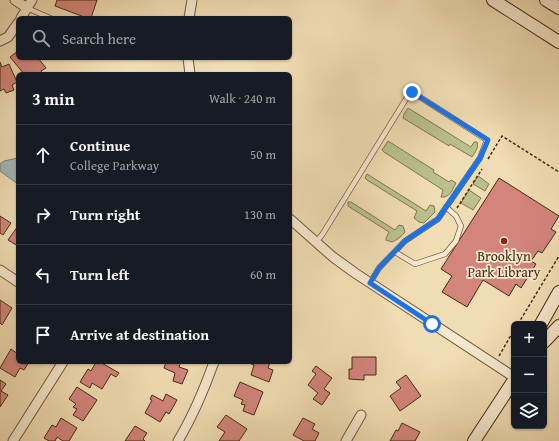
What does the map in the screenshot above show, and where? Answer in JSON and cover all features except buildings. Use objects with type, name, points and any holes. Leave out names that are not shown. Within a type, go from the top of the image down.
[{"type":"main road","points":[[493,0],[559,42]]},
{"type":"main road","points":[[508,0],[559,33]]},
{"type":"main road","points":[[546,0],[559,8]]},
{"type":"main road","points":[[543,321],[559,292]]},
{"type":"main road","points":[[547,339],[559,326]]},
{"type":"main road","points":[[474,441],[511,385]]},
{"type":"street","points":[[15,0],[30,4],[22,16]]},
{"type":"street","points":[[189,16],[192,0]]},
{"type":"street","points":[[0,41],[8,37],[16,26]]},
{"type":"street","points":[[188,60],[190,72]]},
{"type":"street","points":[[292,221],[343,265],[511,375]]},
{"type":"street","points":[[0,270],[16,281]]},
{"type":"street","points":[[13,441],[62,364]]},
{"type":"street","points":[[178,441],[194,413],[213,364]]},
{"type":"street","points":[[346,441],[361,416]]},
{"type":"lane","points":[[30,4],[47,16]]},
{"type":"lane","points":[[316,242],[322,235],[412,92],[488,140],[480,158],[438,219],[405,241],[379,268],[370,283]]},
{"type":"lane","points":[[395,252],[415,264],[445,254],[456,240],[461,226],[456,216],[446,207]]},
{"type":"path","points":[[487,161],[502,136],[559,172]]},
{"type":"path","points":[[452,213],[457,208],[483,167]]},
{"type":"path","points":[[520,321],[559,256]]},
{"type":"path","points":[[495,364],[511,335]]},
{"type":"green space","points":[[408,108],[471,147],[474,142],[477,142],[477,148],[472,157],[450,144],[449,146],[403,118]]},
{"type":"green space","points":[[388,141],[434,170],[433,172],[449,182],[451,180],[456,183],[450,193],[447,196],[441,197],[443,190],[384,152],[382,150]]},
{"type":"green space","points":[[367,174],[426,211],[430,205],[434,206],[435,212],[424,223],[419,222],[414,218],[417,211],[367,180],[365,178]]},
{"type":"green space","points":[[478,176],[489,184],[485,191],[473,184]]},
{"type":"green space","points":[[469,190],[481,198],[473,210],[461,203]]},
{"type":"green space","points":[[348,202],[351,202],[395,230],[399,225],[403,226],[405,232],[392,242],[386,240],[389,232],[348,206]]},
{"type":"water","points":[[16,158],[16,183],[0,171],[0,164],[4,161]]},
{"type":"place","name":"Brooklyn Park Library","points":[[504,241]]},
{"type":"route","points":[[412,92],[488,140],[480,158],[438,219],[405,241],[379,268],[370,283],[432,324]]}]
